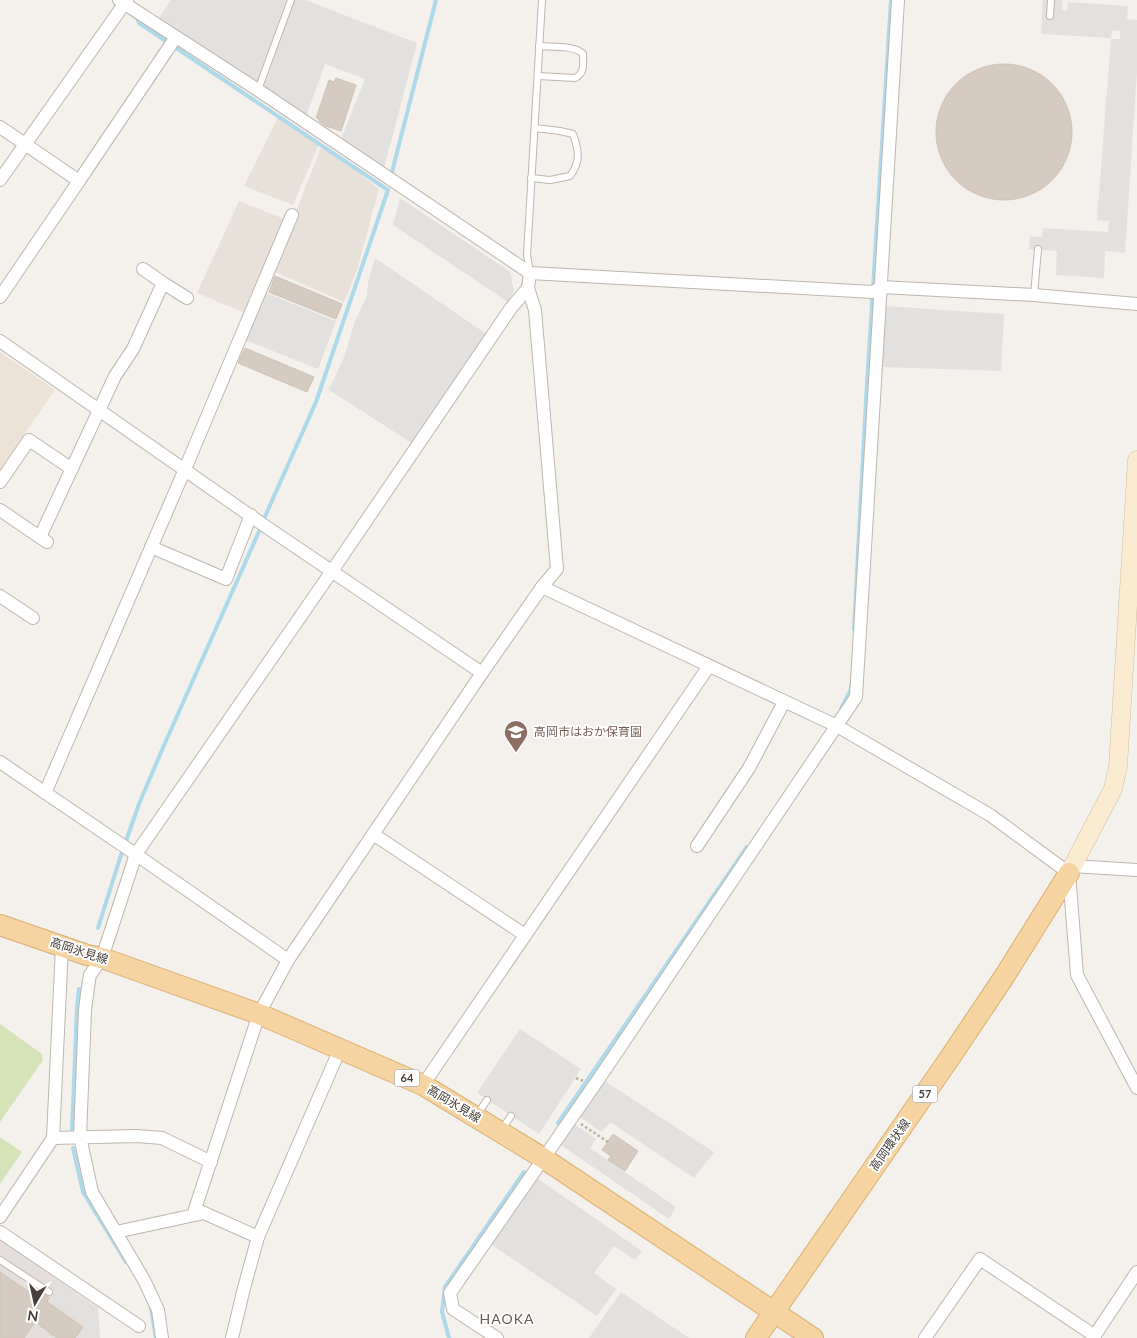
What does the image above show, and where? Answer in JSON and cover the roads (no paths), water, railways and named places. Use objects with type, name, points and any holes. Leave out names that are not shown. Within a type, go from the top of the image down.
[{"type":"main road","name":"高岡環状線","points":[[756,1338],[949,1059],[1004,977],[1070,870]]},
{"type":"main road","name":"高岡氷見線","points":[[0,924],[259,1014],[423,1085],[476,1117],[506,1124],[543,1158],[813,1338]]},
{"type":"street","points":[[497,1338],[453,1309],[450,1293],[543,1158],[558,1140],[572,1117],[599,1081],[856,697],[877,289],[898,0]]},
{"type":"street","points":[[0,180],[124,1],[530,274],[856,291],[877,289],[1034,295],[1137,304]]},
{"type":"street","points":[[0,298],[176,37]]},
{"type":"street","points":[[0,127],[79,181]]},
{"type":"street","points":[[45,793],[292,215]]},
{"type":"street","points":[[143,269],[187,298]]},
{"type":"street","points":[[258,1238],[195,1209],[259,1014],[288,960],[482,673],[542,587],[557,569],[535,310],[528,288],[530,274]]},
{"type":"street","points":[[0,510],[44,540],[72,468],[115,376],[133,349],[163,282]]},
{"type":"street","points":[[162,1338],[158,1310],[144,1280],[92,1192],[80,1137],[85,1010],[90,975],[102,958],[132,852],[332,571],[511,308],[528,288]]},
{"type":"street","points":[[0,341],[482,673]]},
{"type":"street","points":[[0,482],[29,440],[72,468]]},
{"type":"street","points":[[1137,460],[1118,766],[1113,789],[1070,870],[1077,975],[1137,1088]]},
{"type":"street","points":[[151,547],[226,579],[253,517]]},
{"type":"street","points":[[542,587],[836,726],[990,815],[1070,870],[1137,870]]},
{"type":"street","points":[[0,596],[33,618]]},
{"type":"street","points":[[423,1085],[709,666]]},
{"type":"street","points":[[697,846],[749,768],[784,702]]},
{"type":"street","points":[[0,762],[288,960]]},
{"type":"street","points":[[373,834],[525,935]]},
{"type":"street","points":[[0,1218],[53,1138],[62,946]]},
{"type":"street","points":[[232,1338],[258,1238],[340,1048]]},
{"type":"street","points":[[53,1138],[136,1136],[162,1138],[211,1162]]},
{"type":"street","points":[[116,1232],[204,1213]]},
{"type":"street","points":[[0,1232],[139,1326]]},
{"type":"street","points":[[925,1338],[980,1259],[1094,1337],[1137,1272]]},
{"type":"lane","points":[[258,90],[291,0]]},
{"type":"lane","points":[[530,274],[527,255],[542,0]]},
{"type":"lane","points":[[1050,16],[1051,0]]},
{"type":"lane","points":[[538,76],[575,78],[580,76],[583,54],[571,48],[539,46]]},
{"type":"lane","points":[[531,178],[550,180],[570,176],[578,162],[577,146],[573,134],[535,128]]},
{"type":"lane","points":[[1034,295],[1038,249]]},
{"type":"lane","points":[[476,1117],[487,1100]]},
{"type":"lane","points":[[0,1260],[49,1292]]},
{"type":"waterway","points":[[392,172],[436,0]]},
{"type":"waterway","points":[[854,629],[891,0]]},
{"type":"waterway","points":[[137,17],[139,23],[388,190],[316,402],[263,521]]},
{"type":"waterway","points":[[98,928],[139,804],[261,527]]},
{"type":"waterway","points":[[841,709],[851,686]]},
{"type":"waterway","points":[[558,1123],[747,847]]},
{"type":"waterway","points":[[72,1130],[79,989]]},
{"type":"waterway","points":[[73,1148],[83,1192],[126,1262]]},
{"type":"waterway","points":[[449,1338],[442,1312],[445,1287],[524,1172]]},
{"type":"waterway","points":[[151,1308],[156,1338]]},
{"type":"place","name":"高岡市はおか保育園","points":[[516,753]]},
{"type":"district","name":"HAOKA","points":[[507,1319]]}]
